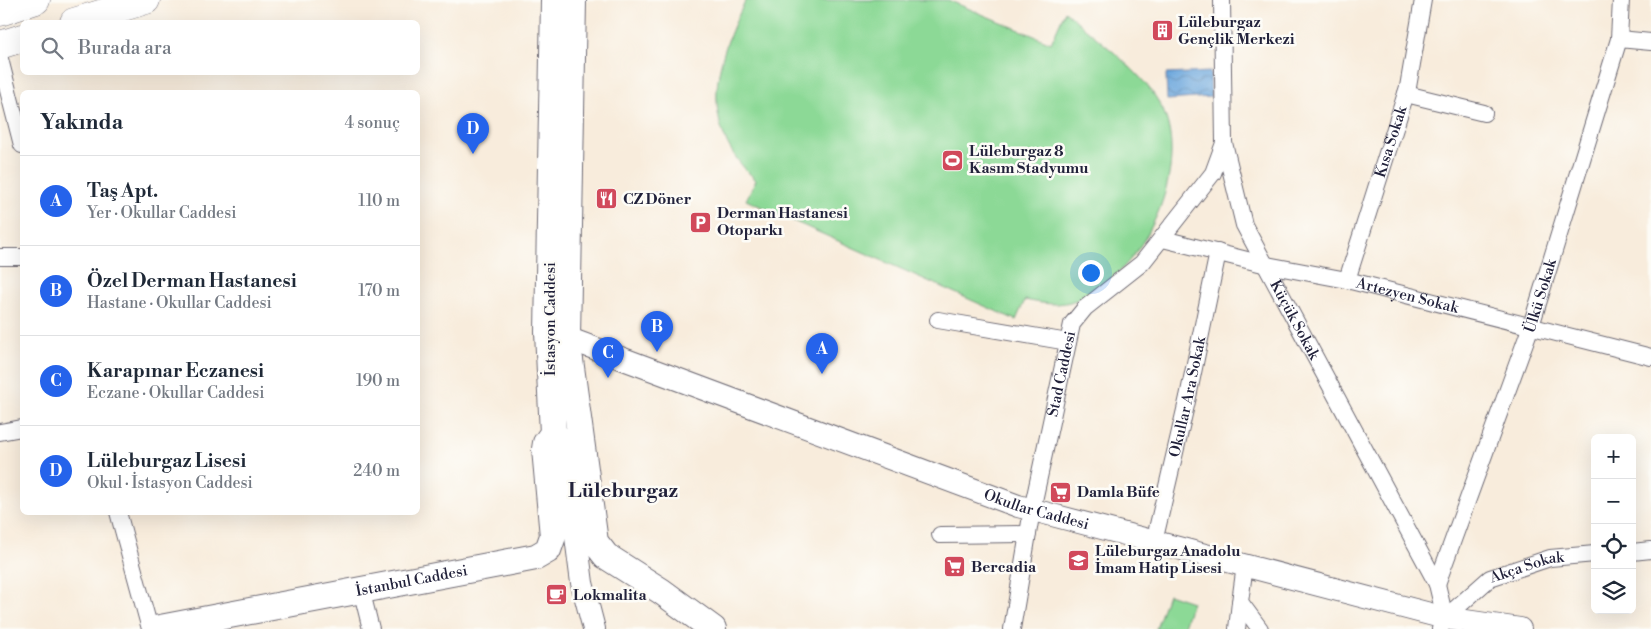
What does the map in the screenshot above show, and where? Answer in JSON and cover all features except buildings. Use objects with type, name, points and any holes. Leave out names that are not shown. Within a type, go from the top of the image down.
[{"type":"highway","points":[[0,12],[36,0]]},
{"type":"highway","points":[[81,20],[146,0]]},
{"type":"highway","points":[[0,45],[20,39]]},
{"type":"main road","name":"İstasyon Caddesi","points":[[554,0],[558,335]]},
{"type":"main road","name":"İstasyon Caddesi","points":[[573,0],[553,433],[562,438],[564,444],[576,547],[582,583],[594,629]]},
{"type":"main road","name":"Okullar Caddesi","points":[[558,335],[1032,510],[1245,566],[1442,623],[1520,629]]},
{"type":"main road","points":[[558,335],[595,542],[606,556],[661,591],[713,629]]},
{"type":"main road","name":"İstanbul Caddesi","points":[[155,629],[536,557],[548,550],[553,536],[545,449],[546,443],[553,433]]},
{"type":"street","name":"Küçük Sokak","points":[[1222,0],[1224,143],[1244,225],[1437,584],[1442,623]]},
{"type":"street","name":"Kısa Sokak","points":[[1347,280],[1406,94],[1423,0]]},
{"type":"street","name":"Ülkü Sokak","points":[[1437,584],[1531,326],[1619,40],[1621,0]]},
{"type":"street","points":[[1619,40],[1651,42]]},
{"type":"street","points":[[0,59],[20,137]]},
{"type":"street","points":[[1406,94],[1484,113]]},
{"type":"street","name":"Stad Caddesi","points":[[1012,629],[1032,510],[1072,324],[1085,308],[1142,263],[1214,173],[1224,143]]},
{"type":"street","name":"Artezyen Sokak","points":[[1162,239],[1267,266],[1347,280],[1651,357]]},
{"type":"street","name":"Okullar Ara Sokak","points":[[1154,542],[1188,397],[1218,252]]},
{"type":"street","points":[[0,257],[20,257]]},
{"type":"street","points":[[938,320],[1068,342]]},
{"type":"street","points":[[0,432],[20,428]]},
{"type":"street","points":[[119,515],[150,629]]},
{"type":"street","points":[[940,535],[1028,534]]},
{"type":"street","points":[[1636,552],[1651,550]]},
{"type":"street","name":"Akça Sokak","points":[[1442,623],[1490,578],[1550,558],[1591,554]]},
{"type":"street","points":[[1237,629],[1245,566]]},
{"type":"street","points":[[361,589],[371,629]]},
{"type":"street","points":[[1240,602],[1260,629]]},
{"type":"green space","name":"Lüleburgaz 8 Kasım Stadyumu","points":[[746,0],[948,0],[1051,43],[1065,11],[1132,69],[1155,96],[1163,110],[1170,136],[1170,165],[1165,194],[1153,223],[1137,250],[1118,273],[1095,291],[1070,302],[1059,304],[1025,300],[1016,320],[746,200],[756,180],[737,159],[725,138],[718,116],[717,93],[726,47]]},
{"type":"green space","points":[[1168,594],[1192,602],[1183,629],[1156,629]]},
{"type":"water","points":[[1210,72],[1211,97],[1167,100],[1166,74]]},
{"type":"place","name":"Lüleburgaz Gençlik Merkezi","points":[[1162,31]]},
{"type":"place","name":"Lüleburgaz Lisesi","points":[[473,154]]},
{"type":"place","name":"Lüleburgaz 8 Kasım Stadyumu","points":[[953,160]]},
{"type":"place","name":"CZ Döner","points":[[607,199]]},
{"type":"place","name":"Derman Hastanesi Otoparkı","points":[[701,222]]},
{"type":"place","name":"Özel Derman Hastanesi","points":[[657,352]]},
{"type":"place","name":"Taş Apt.","points":[[822,374]]},
{"type":"place","name":"Karapınar Eczanesi","points":[[608,378]]},
{"type":"place","name":"Damla Büfe","points":[[1061,492]]},
{"type":"place","name":"Lüleburgaz Anadolu İmam Hatip Lisesi","points":[[1079,560]]},
{"type":"place","name":"Bercadia","points":[[955,567]]},
{"type":"place","name":"Lokmalita","points":[[557,595]]},
{"type":"district","name":"Lüleburgaz","points":[[623,490]]}]
